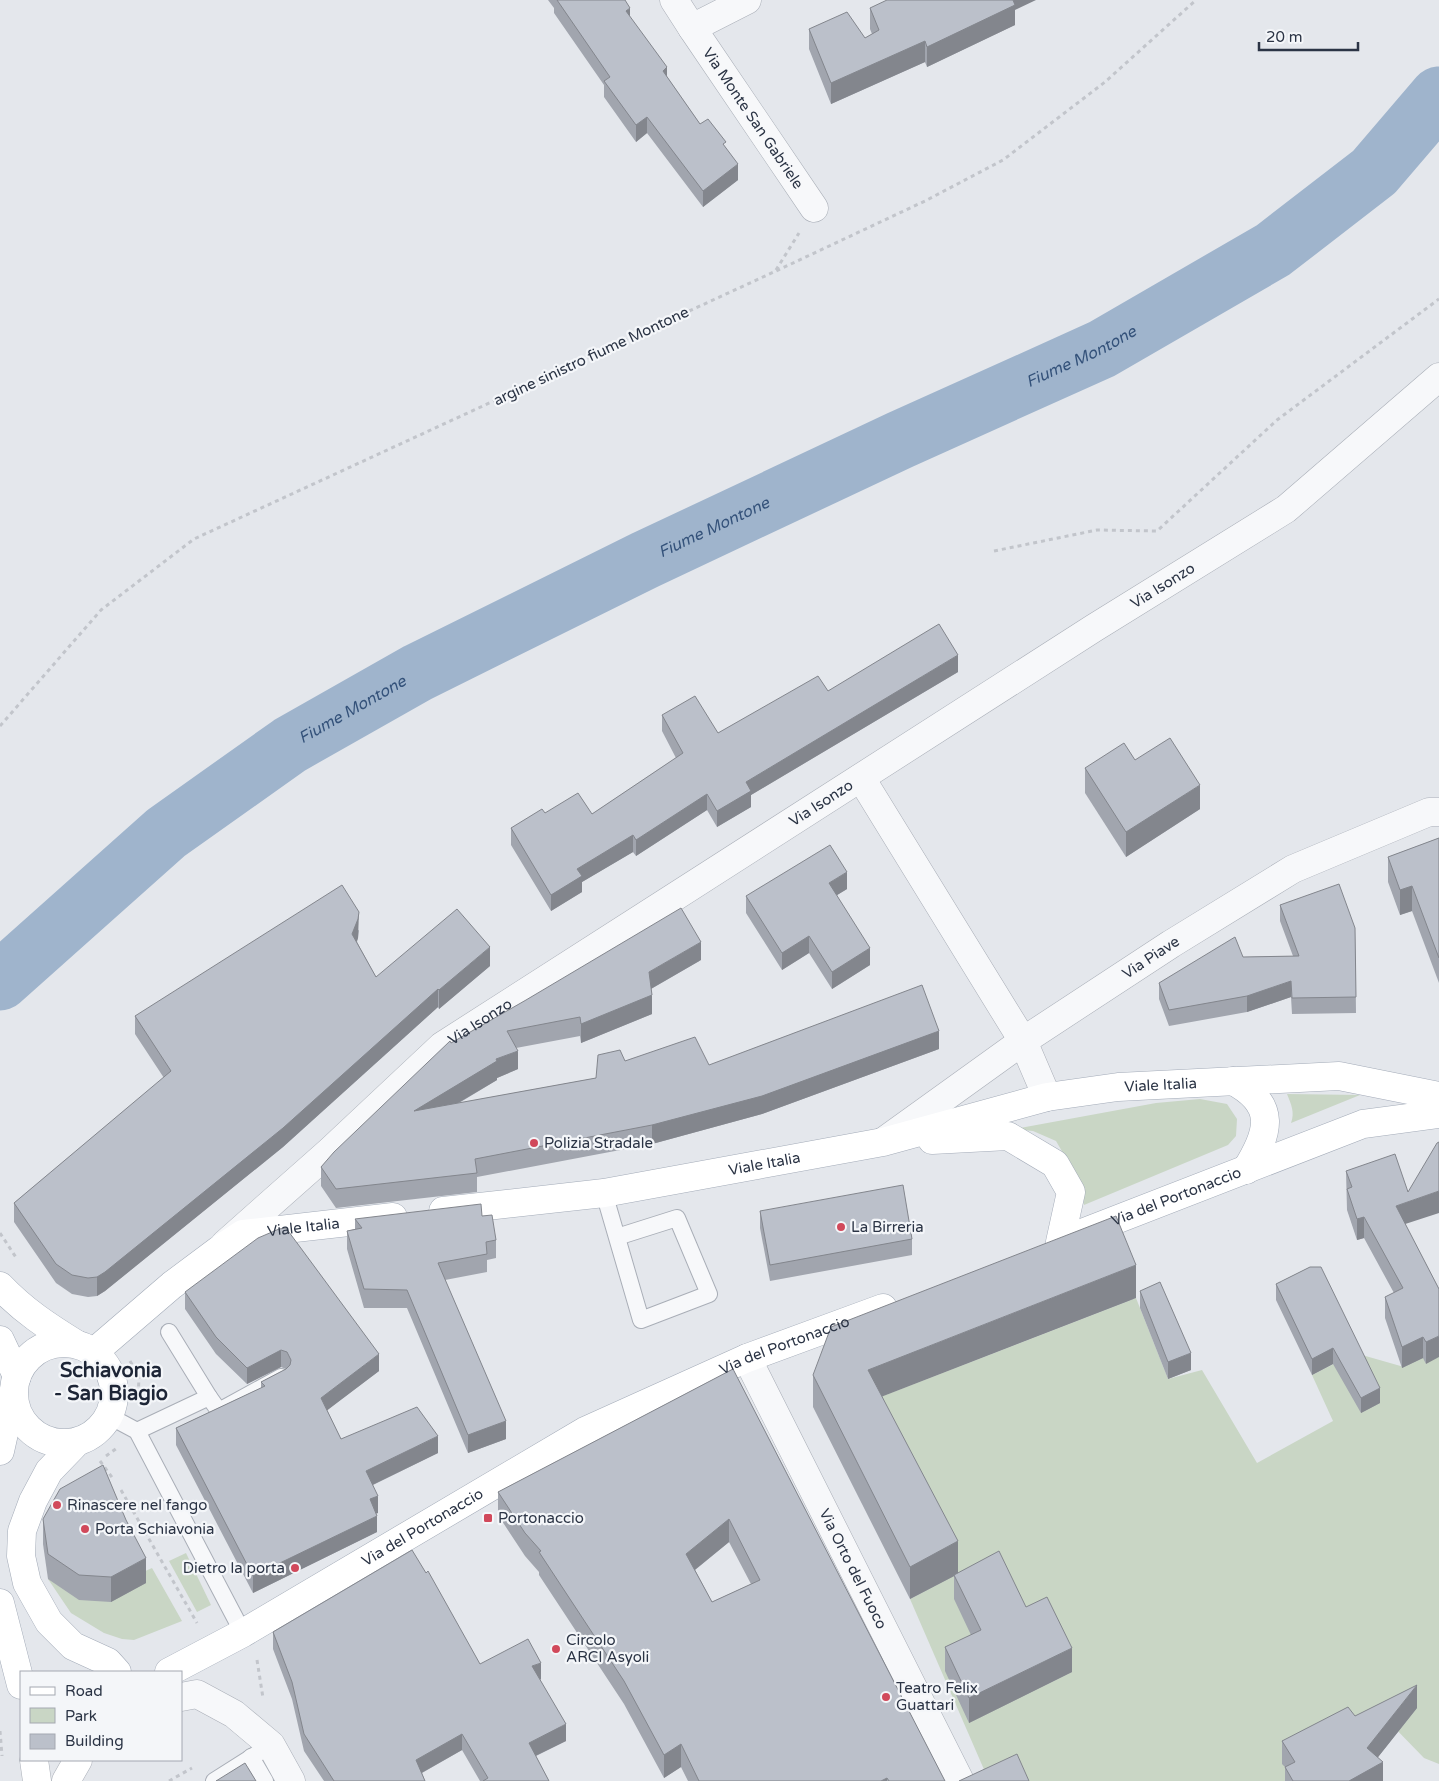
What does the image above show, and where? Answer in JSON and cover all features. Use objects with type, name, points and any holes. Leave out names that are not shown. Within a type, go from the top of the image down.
[{"type":"main road","name":"Viale Italia","points":[[85,1348],[122,1344],[172,1285],[244,1234],[604,1193],[883,1142],[1047,1097],[1118,1087],[1339,1076],[1439,1096]]},
{"type":"main road","points":[[1233,1081],[1249,1089],[1264,1109],[1265,1129],[1258,1151],[1246,1170]]},
{"type":"main road","name":"Via del Portonaccio","points":[[1033,1252],[1363,1124],[1439,1114]]},
{"type":"main road","points":[[883,1142],[1008,1136],[1055,1164],[1071,1192],[1060,1242]]},
{"type":"main road","points":[[0,1286],[10,1298],[36,1319],[85,1348],[108,1367],[114,1381],[115,1397],[126,1425],[96,1432],[77,1442],[49,1471],[33,1501],[22,1531],[21,1556],[27,1583],[48,1622],[73,1646],[108,1662],[116,1671]]},
{"type":"main road","name":"Via del Portonaccio","points":[[171,1671],[243,1633],[585,1431],[747,1358],[904,1300]]},
{"type":"main road","points":[[0,1340],[15,1383],[15,1402],[18,1413],[24,1423],[42,1438],[54,1442],[77,1442]]},
{"type":"main road","points":[[0,1451],[15,1383],[26,1360],[40,1348],[52,1344],[64,1342],[85,1348]]},
{"type":"main road","points":[[0,1603],[20,1681]]},
{"type":"main road","points":[[34,1761],[36,1781]]},
{"type":"main road","points":[[66,1781],[77,1761]]},
{"type":"street","name":"Via Monte San Gabriele","points":[[674,0],[814,208]]},
{"type":"street","points":[[692,28],[747,0]]},
{"type":"street","name":"Via Isonzo","points":[[219,1250],[330,1151],[442,1046],[1094,628],[1286,508],[1439,377]]},
{"type":"street","points":[[861,778],[1022,1041],[1047,1097]]},
{"type":"street","name":"Via Piave","points":[[883,1142],[1022,1041],[1171,944],[1293,869],[1429,812],[1439,812]]},
{"type":"street","name":"Via Orto del Fuoco","points":[[747,1358],[960,1781]]},
{"type":"street","points":[[182,1697],[197,1694],[234,1714],[261,1751],[291,1781]]},
{"type":"lane","points":[[604,1193],[641,1320],[708,1294],[676,1218],[617,1237]]},
{"type":"lane","points":[[169,1332],[219,1411],[281,1376]]},
{"type":"lane","points":[[209,1397],[126,1425],[243,1633]]},
{"type":"lane","points":[[214,1781],[261,1751],[265,1781]]},
{"type":"path","name":"argine sinistro fiume Montone","points":[[0,726],[101,610],[194,539],[776,271],[925,201],[1003,160],[1104,82],[1196,0]]},
{"type":"path","points":[[776,271],[814,208]]},
{"type":"path","points":[[994,551],[1097,530],[1157,531],[1277,420],[1439,299]]},
{"type":"path","points":[[0,1233],[19,1261]]},
{"type":"path","points":[[114,1480],[99,1460],[116,1449],[125,1439],[126,1425],[135,1418],[139,1376],[122,1344]]},
{"type":"path","points":[[121,1490],[212,1649]]},
{"type":"green space","points":[[1287,1094],[1360,1095],[1291,1123],[1293,1112]]},
{"type":"green space","points":[[1200,1099],[1227,1104],[1237,1119],[1236,1136],[1228,1145],[1084,1205],[1080,1186],[1056,1141],[1033,1131],[1014,1129],[1156,1103]]},
{"type":"green space","points":[[1136,1298],[1168,1379],[1202,1370],[1257,1463],[1333,1421],[1312,1375],[1355,1353],[1404,1367],[1439,1349],[1439,1764],[1424,1758],[1389,1722],[1301,1781],[989,1781],[910,1599],[957,1574],[875,1399]]},
{"type":"green space","points":[[186,1553],[211,1605],[197,1612],[169,1561]]},
{"type":"green space","points":[[152,1568],[182,1621],[134,1640],[122,1639],[104,1633],[71,1613],[48,1579],[141,1573]]},
{"type":"building","points":[[557,0],[625,0],[630,8],[626,11],[667,67],[663,71],[700,124],[708,119],[726,142],[723,144],[738,164],[703,191],[647,117],[636,125],[604,81],[610,77]]},
{"type":"building","points":[[887,0],[1013,0],[1015,5],[927,47],[925,41],[831,83],[809,29],[847,12],[865,38],[879,30],[870,8]]},
{"type":"building","points":[[939,624],[958,655],[746,782],[751,791],[717,811],[707,794],[636,840],[633,835],[577,869],[582,876],[551,895],[511,828],[542,809],[545,813],[578,793],[592,814],[683,753],[662,715],[695,696],[718,733],[818,676],[828,691]]},
{"type":"building","points":[[1170,738],[1200,785],[1126,832],[1085,768],[1124,743],[1135,760]]},
{"type":"building","points":[[1439,838],[1439,958],[1412,886],[1400,890],[1388,857]]},
{"type":"building","points":[[830,845],[847,872],[829,883],[870,948],[832,972],[809,936],[782,953],[746,896]]},
{"type":"building","points":[[1339,884],[1355,928],[1356,997],[1292,998],[1291,981],[1247,996],[1169,1010],[1159,983],[1235,937],[1243,957],[1299,956],[1280,905]]},
{"type":"building","points":[[342,885],[359,912],[352,934],[376,977],[457,909],[490,947],[438,989],[283,1128],[105,1272],[97,1277],[88,1278],[72,1275],[56,1264],[14,1203],[171,1071],[135,1016]]},
{"type":"building","points":[[681,908],[701,942],[649,972],[652,995],[581,1024],[580,1017],[507,1031],[518,1051],[496,1059],[497,1061],[414,1111],[596,1078],[598,1055],[620,1050],[625,1061],[695,1037],[709,1065],[922,985],[939,1031],[762,1096],[652,1125],[475,1159],[477,1173],[336,1189],[321,1167],[334,1152],[450,1041],[451,1043],[526,1000]]},
{"type":"building","points":[[1439,1142],[1439,1191],[1396,1206],[1439,1289],[1439,1336],[1426,1342],[1423,1337],[1402,1347],[1385,1297],[1403,1288],[1364,1217],[1357,1219],[1347,1189],[1352,1187],[1346,1171],[1395,1154],[1408,1192]]},
{"type":"building","points":[[903,1185],[912,1239],[770,1265],[760,1211]]},
{"type":"building","points":[[481,1204],[482,1216],[492,1215],[496,1240],[486,1242],[487,1254],[438,1263],[506,1421],[468,1435],[407,1290],[364,1289],[347,1231],[362,1228],[355,1219]]},
{"type":"building","points":[[1116,1216],[1136,1265],[868,1370],[958,1541],[910,1567],[813,1375],[831,1327]]},
{"type":"building","points":[[286,1228],[379,1354],[321,1398],[341,1439],[417,1407],[438,1436],[366,1471],[378,1496],[370,1499],[377,1516],[253,1576],[176,1428],[265,1386],[261,1382],[286,1369],[290,1365],[291,1360],[287,1352],[281,1350],[247,1368],[216,1337],[185,1292],[258,1238]]},
{"type":"building","points":[[1310,1267],[1321,1267],[1380,1388],[1361,1398],[1333,1348],[1312,1359],[1276,1284]]},
{"type":"building","points":[[1160,1282],[1191,1353],[1168,1362],[1140,1291]]},
{"type":"building","points":[[733,1369],[945,1781],[889,1781],[887,1778],[881,1781],[699,1781],[681,1744],[664,1755],[624,1681],[539,1552],[541,1551],[525,1533],[498,1492]],"holes":[[[729,1519],[760,1580],[712,1602],[686,1554]]]},
{"type":"building","name":"Porta Schiavonia","points":[[103,1465],[126,1520],[146,1558],[111,1577],[79,1575],[48,1554],[43,1519],[60,1489]]},
{"type":"building","points":[[412,1550],[426,1573],[428,1571],[480,1664],[528,1639],[541,1663],[532,1666],[566,1724],[529,1743],[549,1781],[483,1781],[488,1778],[462,1734],[416,1760],[425,1781],[334,1781],[304,1734],[292,1682],[273,1632]]},
{"type":"building","points":[[999,1551],[1026,1607],[1047,1597],[1072,1648],[969,1698],[945,1647],[981,1630],[954,1575]]},
{"type":"building","points":[[1417,1685],[1367,1748],[1383,1762],[1349,1781],[1293,1781],[1285,1767],[1295,1762],[1282,1741],[1348,1707],[1355,1716]]},
{"type":"building","points":[[1017,1754],[1029,1781],[959,1781]]},
{"type":"building","points":[[245,1763],[256,1781],[216,1781]]},
{"type":"waterway","name":"Fiume Montone","points":[[0,981],[166,833],[290,745],[417,673],[645,560],[900,440],[1102,349],[1273,250],[1374,172],[1439,96]]},
{"type":"place","name":"Polizia Stradale","points":[[534,1143]]},
{"type":"place","name":"La Birreria","points":[[841,1227]]},
{"type":"place","name":"Rinascere nel fango","points":[[57,1505]]},
{"type":"place","name":"Portonaccio","points":[[488,1518]]},
{"type":"place","name":"Porta Schiavonia","points":[[85,1529]]},
{"type":"place","name":"Dietro la porta","points":[[295,1568]]},
{"type":"place","name":"Circolo ARCI Asyoli","points":[[556,1649]]},
{"type":"place","name":"Teatro Felix Guattari","points":[[886,1697]]},
{"type":"district","name":"Schiavonia - San Biagio","points":[[111,1382]]}]
